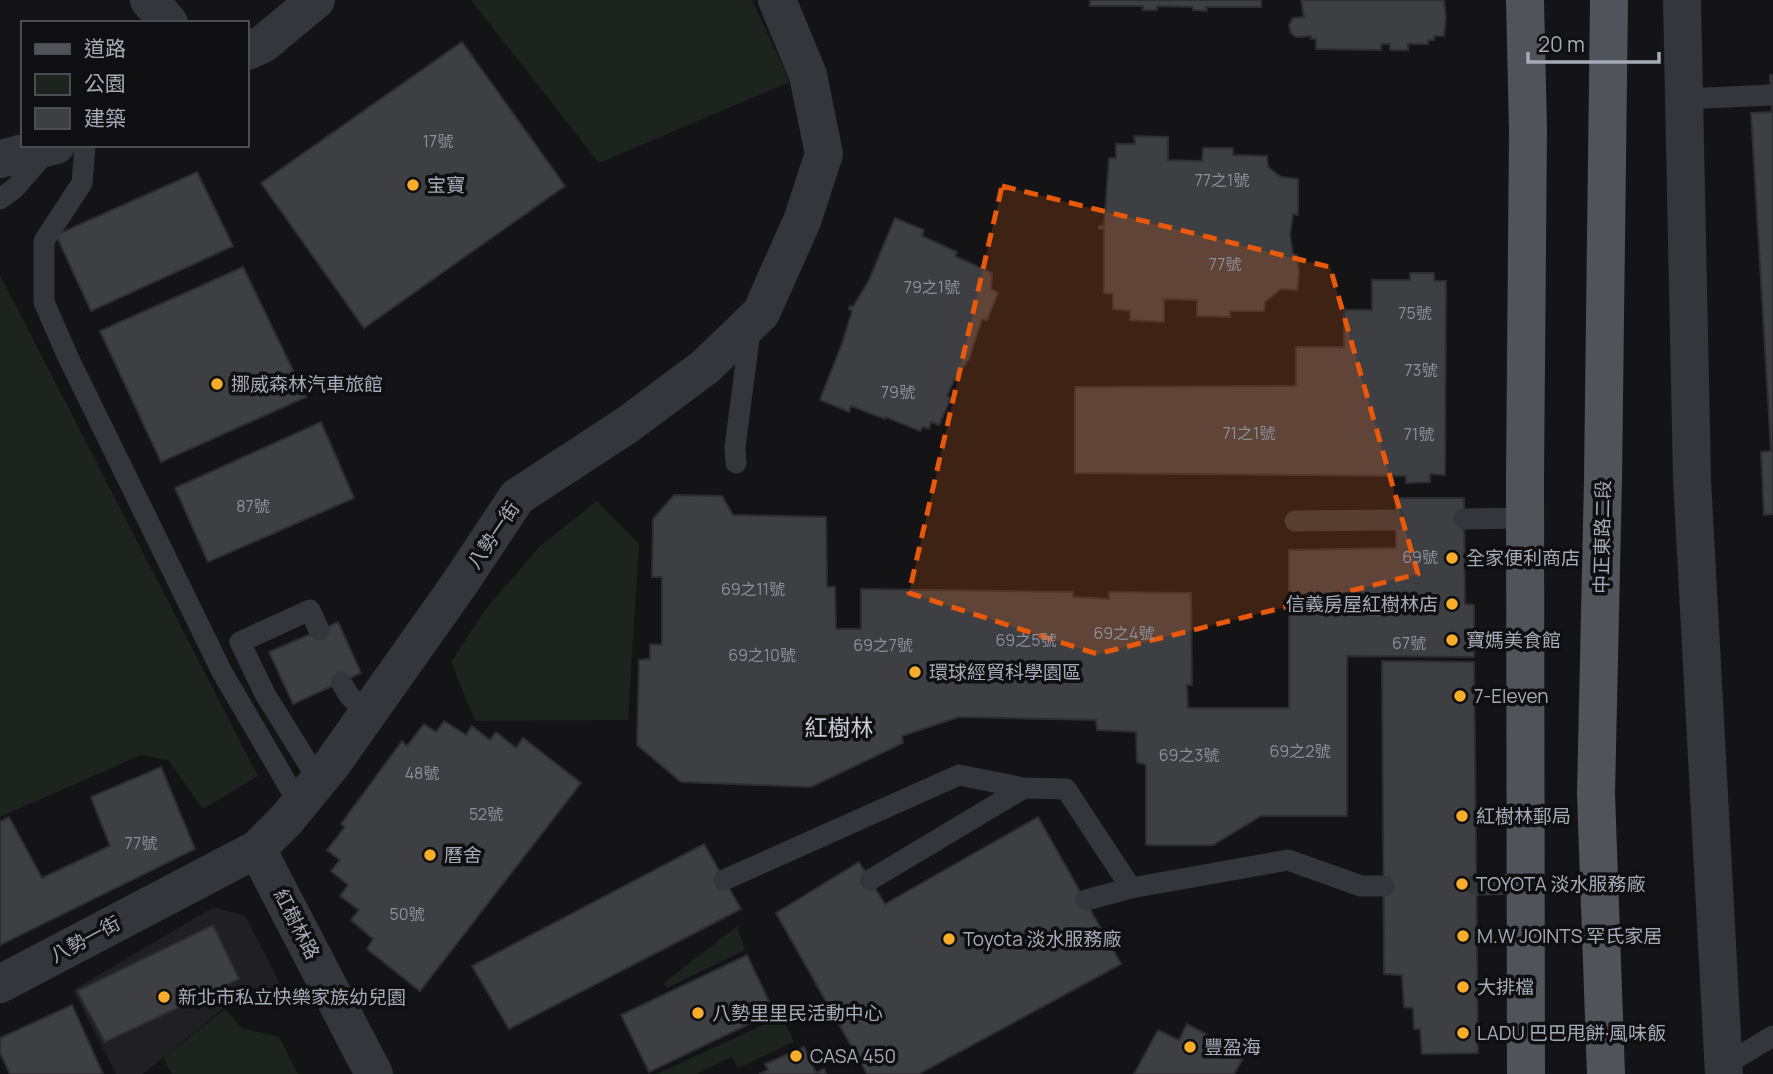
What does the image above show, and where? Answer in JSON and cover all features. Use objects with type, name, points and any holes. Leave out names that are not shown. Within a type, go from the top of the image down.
[{"type":"main road","points":[[1525,0],[1528,130],[1525,1074]]},
{"type":"main road","name":"中正東路二段","points":[[1606,1074],[1596,794],[1609,0]]},
{"type":"street","points":[[149,0],[167,21]]},
{"type":"street","points":[[248,51],[263,44],[316,0]]},
{"type":"street","name":"八勢一街","points":[[0,984],[257,849],[287,819],[367,715],[517,497],[627,425],[705,367],[761,313],[802,221],[824,154],[807,75],[777,0]]},
{"type":"street","points":[[1682,0],[1692,479],[1723,1070]]},
{"type":"street","points":[[0,159],[59,147]]},
{"type":"street","name":"紅樹林路","points":[[257,849],[374,1074]]},
{"type":"lane","points":[[1683,99],[1771,95]]},
{"type":"lane","points":[[0,199],[63,147]]},
{"type":"lane","points":[[64,147],[82,183],[44,241],[44,302],[68,357],[222,672],[309,792]]},
{"type":"lane","points":[[736,463],[735,447],[751,322]]},
{"type":"lane","points":[[1464,519],[1525,518]]},
{"type":"lane","points":[[1295,521],[1396,520]]},
{"type":"lane","points":[[309,792],[240,642],[310,610],[319,630]]},
{"type":"lane","points":[[341,682],[367,715]]},
{"type":"lane","points":[[724,880],[959,775],[1024,788],[1066,789],[1131,888]]},
{"type":"lane","points":[[870,880],[1024,788]]},
{"type":"lane","points":[[1086,900],[1131,888],[1288,860],[1361,886],[1384,886]]},
{"type":"lane","points":[[1476,885],[1524,884]]},
{"type":"lane","points":[[1723,1070],[1773,1036]]},
{"type":"highlighted area","points":[[1002,186],[1330,267],[1418,574],[1097,654],[909,593]]},
{"type":"shaded area","name":"新北市私立快樂家族幼兒園","points":[[214,907],[245,916],[282,987],[229,1004],[143,1074],[116,1074],[73,990]]},
{"type":"green space","points":[[471,0],[752,0],[790,82],[599,163]]},
{"type":"green space","points":[[0,275],[258,776],[203,809],[168,760],[141,755],[0,817]]},
{"type":"green space","points":[[597,501],[639,544],[628,720],[475,721],[451,662],[485,610],[539,547]]},
{"type":"green space","points":[[737,926],[745,950],[667,988],[664,983]]},
{"type":"green space","points":[[225,1009],[242,1028],[279,1037],[298,1074],[172,1074],[163,1058]]},
{"type":"green space","points":[[782,1016],[794,1042],[738,1068],[732,1057],[696,1074],[657,1074]]},
{"type":"building","points":[[1090,0],[1261,0],[1261,7],[1206,7],[1207,11],[1193,10],[1193,7],[1157,6],[1157,10],[1143,10],[1143,6],[1090,6]]},
{"type":"building","points":[[1301,0],[1444,0],[1444,36],[1434,36],[1434,40],[1428,40],[1428,44],[1408,44],[1408,50],[1390,50],[1390,44],[1381,44],[1381,50],[1316,49],[1316,39],[1311,39],[1311,36],[1296,37],[1291,33],[1289,25],[1293,18],[1304,17]]},
{"type":"building","name":"宝寶","points":[[462,42],[565,186],[364,328],[261,183]]},
{"type":"building","points":[[1770,75],[1773,75],[1773,514],[1764,515],[1761,452],[1771,451],[1751,113],[1772,112]]},
{"type":"building","points":[[1134,136],[1168,137],[1168,160],[1202,161],[1203,148],[1233,148],[1233,155],[1267,156],[1268,167],[1281,177],[1298,179],[1298,215],[1293,214],[1290,235],[1293,254],[1297,255],[1297,290],[1281,289],[1265,302],[1264,311],[1230,311],[1230,317],[1197,316],[1197,300],[1164,299],[1164,322],[1130,320],[1130,311],[1113,309],[1113,294],[1104,293],[1104,229],[1099,229],[1099,226],[1104,226],[1109,158],[1116,158],[1116,144],[1135,144]]},
{"type":"building","points":[[197,172],[233,246],[91,311],[56,235]]},
{"type":"building","points":[[895,218],[924,230],[922,236],[957,252],[955,256],[992,273],[991,289],[998,293],[987,320],[982,319],[969,359],[955,378],[947,396],[951,398],[939,425],[931,422],[929,429],[923,427],[920,431],[851,406],[849,412],[820,400],[843,341],[852,311],[850,306],[853,307],[869,280]]},
{"type":"building","points":[[243,267],[306,397],[161,462],[100,331]]},
{"type":"building","points":[[1410,273],[1434,273],[1434,281],[1446,281],[1445,475],[1430,474],[1430,482],[1406,483],[1406,476],[1075,473],[1075,387],[1296,386],[1296,347],[1344,347],[1344,310],[1372,310],[1372,280],[1410,280]]},
{"type":"building","points":[[321,422],[354,498],[208,562],[175,488]]},
{"type":"building","name":"環球經貿科學園區","points":[[674,495],[722,496],[733,515],[826,517],[827,587],[835,587],[836,629],[861,629],[861,589],[1073,592],[1073,597],[1109,599],[1109,592],[1191,593],[1192,685],[1187,685],[1188,708],[1289,708],[1289,550],[1396,548],[1396,498],[1464,498],[1465,604],[1474,605],[1474,657],[1347,656],[1347,816],[1261,816],[1213,845],[1146,845],[1146,765],[1137,762],[1136,732],[1097,730],[1096,720],[959,717],[902,736],[903,743],[811,787],[681,782],[637,745],[639,660],[650,659],[650,644],[662,645],[662,577],[652,577],[653,519]]},
{"type":"building","points":[[338,622],[361,673],[293,704],[269,652]]},
{"type":"building","points":[[1382,661],[1474,662],[1478,1053],[1422,1054],[1420,1029],[1414,1029],[1413,1008],[1404,1007],[1402,975],[1384,974]]},
{"type":"building","name":"曆舍","points":[[444,721],[466,735],[472,726],[490,740],[496,732],[516,748],[523,738],[581,783],[420,991],[367,949],[373,939],[351,920],[359,910],[340,896],[348,885],[331,871],[340,860],[327,850],[345,827],[341,824],[402,741],[407,746],[424,724],[436,732]]},
{"type":"building","points":[[161,767],[195,849],[0,945],[0,822],[9,817],[42,878],[110,846],[91,797]]},
{"type":"building","name":"Toyota 淡水服務廠","points":[[1038,817],[1121,964],[919,1074],[867,1074],[776,913],[859,862],[885,904]]},
{"type":"building","points":[[704,844],[741,909],[509,1029],[472,966]]},
{"type":"building","points":[[213,925],[239,979],[105,1042],[77,991]]},
{"type":"building","name":"八勢里里民活動中心","points":[[747,955],[774,1012],[649,1072],[621,1015]]},
{"type":"building","points":[[72,1005],[103,1074],[10,1074],[0,1053],[0,1038]]},
{"type":"building","name":"豐盈海","points":[[1187,1024],[1245,1055],[1234,1074],[1134,1074],[1158,1030],[1179,1040]]},
{"type":"building","name":"CASA 450","points":[[804,1047],[816,1073],[824,1069],[826,1074],[759,1074],[768,1070],[765,1064]]},
{"type":"place","name":"宝寶","points":[[413,185]]},
{"type":"place","name":"挪威森林汽車旅館","points":[[217,384]]},
{"type":"place","name":"全家便利商店","points":[[1452,558]]},
{"type":"place","name":"信義房屋紅樹林店","points":[[1452,604]]},
{"type":"place","name":"寶媽美食館","points":[[1452,640]]},
{"type":"place","name":"環球經貿科學園區","points":[[915,672]]},
{"type":"place","name":"7-Eleven","points":[[1460,696]]},
{"type":"place","name":"紅樹林郵局","points":[[1462,816]]},
{"type":"place","name":"曆舍","points":[[430,855]]},
{"type":"place","name":"TOYOTA 淡水服務廠","points":[[1462,884]]},
{"type":"place","name":"M.W JOINTS 罕氏家居","points":[[1463,936]]},
{"type":"place","name":"Toyota 淡水服務廠","points":[[949,939]]},
{"type":"place","name":"大排檔","points":[[1463,987]]},
{"type":"place","name":"新北市私立快樂家族幼兒園","points":[[164,997]]},
{"type":"place","name":"八勢里里民活動中心","points":[[698,1013]]},
{"type":"place","name":"LADU 巴巴甩餅·風味飯","points":[[1463,1033]]},
{"type":"place","name":"豐盈海","points":[[1190,1047]]},
{"type":"place","name":"CASA 450","points":[[796,1056]]},
{"type":"district","name":"紅樹林","points":[[839,727]]}]
